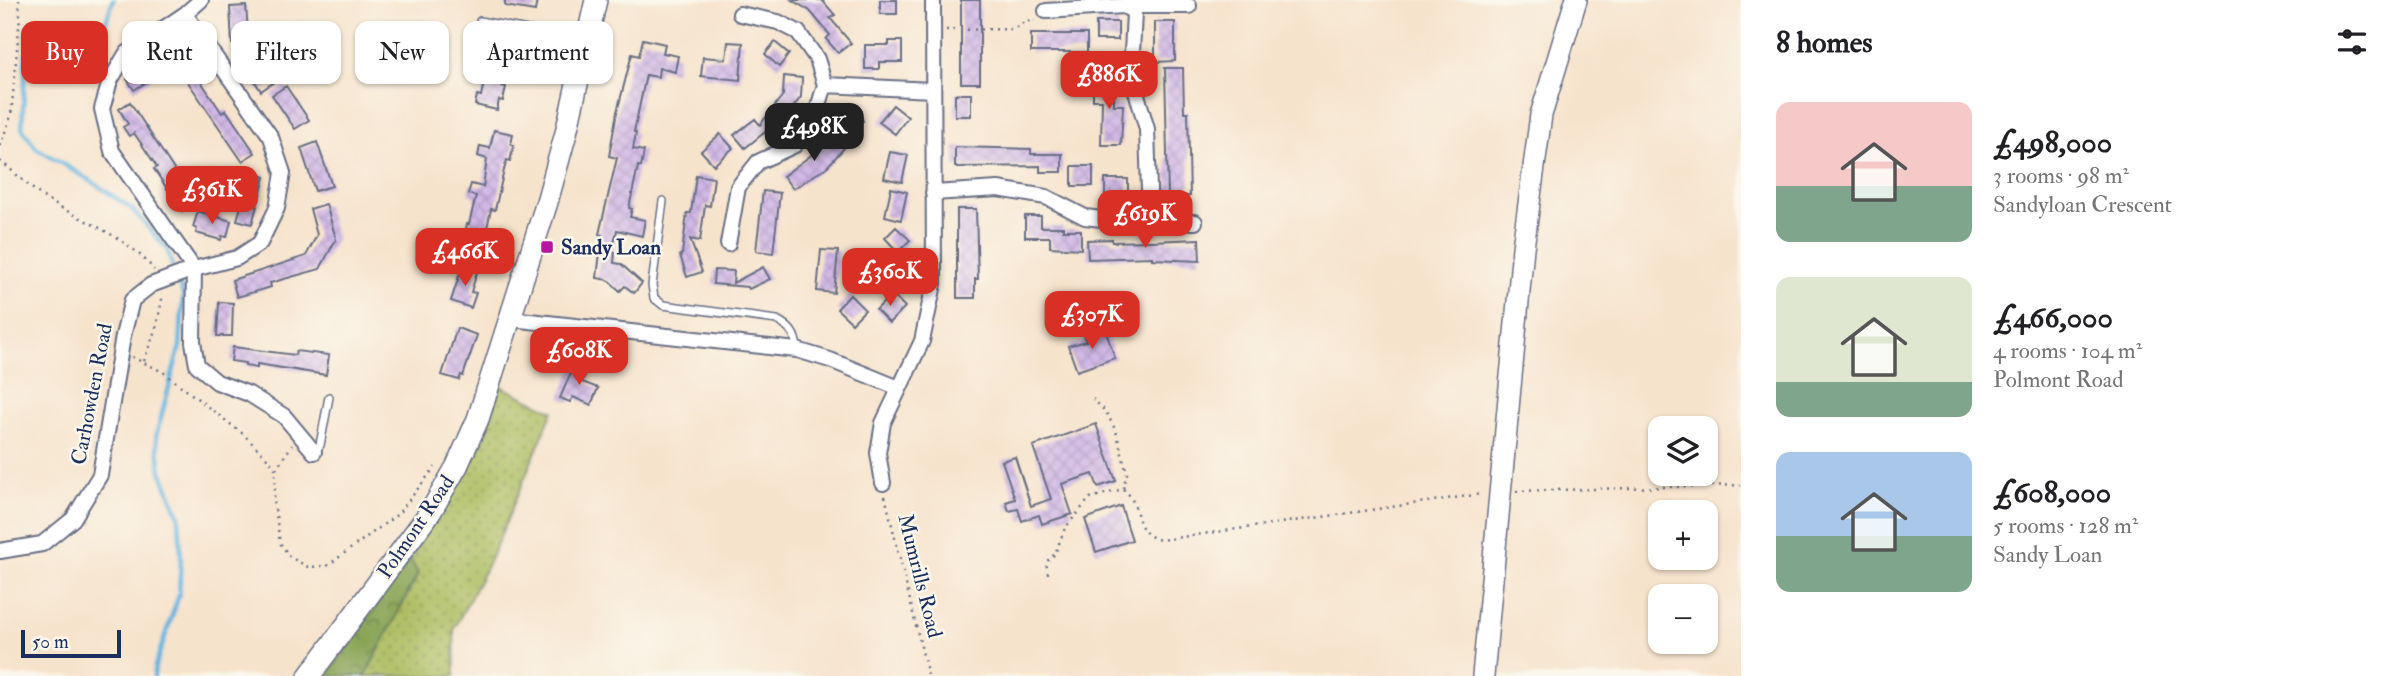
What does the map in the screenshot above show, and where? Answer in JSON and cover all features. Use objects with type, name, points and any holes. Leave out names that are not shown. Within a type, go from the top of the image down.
[{"type":"main road","name":"Polmont Road","points":[[591,21],[596,0]]},
{"type":"main road","points":[[1483,676],[1522,247],[1541,115],[1576,0]]},
{"type":"main road","name":"Polmont Road","points":[[309,676],[431,511],[457,466],[478,419],[511,319],[566,133],[577,84]]},
{"type":"street","points":[[201,0],[126,54],[110,80],[102,109],[112,150],[194,269],[193,342],[197,365],[217,382],[249,394],[284,416],[314,452]]},
{"type":"street","points":[[883,482],[878,453],[883,423],[922,341],[934,284],[933,0]]},
{"type":"street","points":[[1042,6],[1189,6]]},
{"type":"street","points":[[1124,6],[1134,12],[1131,74],[1147,130],[1150,221]]},
{"type":"street","name":"Carhowden Road","points":[[0,551],[42,544],[73,519],[100,475],[123,336],[132,300],[151,285],[194,269],[237,258],[260,243],[277,208],[283,173],[271,137],[184,14]]},
{"type":"street","points":[[728,244],[737,187],[758,162],[795,145],[814,121],[825,85],[817,59],[798,32],[778,22],[740,14]]},
{"type":"street","points":[[825,85],[933,90]]},
{"type":"street","points":[[933,193],[998,189],[1046,197],[1085,217],[1118,221],[1195,222]]},
{"type":"street","points":[[861,276],[934,284]]},
{"type":"street","points":[[511,319],[797,350],[830,359],[899,388]]},
{"type":"lane","points":[[663,201],[652,285],[654,298],[663,305],[777,320],[787,325],[796,336],[797,350]]},
{"type":"lane","points":[[314,452],[320,445],[329,397]]},
{"type":"path","points":[[0,146],[11,116],[19,0]]},
{"type":"path","points":[[933,30],[1013,29],[1026,21],[1046,20],[1042,6]]},
{"type":"path","points":[[0,161],[44,197],[145,258],[163,281],[163,300],[144,361],[163,372],[243,434],[276,470]]},
{"type":"path","points":[[1093,399],[1106,412],[1116,431],[1127,473],[1123,489]]},
{"type":"path","points":[[301,435],[276,470],[274,502],[280,543],[290,557],[308,567],[327,566],[398,513],[440,461]]},
{"type":"path","name":"Mumrills Road","points":[[883,482],[928,676]]},
{"type":"path","points":[[1123,489],[1131,496],[1142,528],[1150,537],[1161,540],[1500,492],[1741,485]]},
{"type":"path","points":[[1048,574],[1046,562],[1055,554],[1065,528],[1090,498],[1123,489]]},
{"type":"green space","points":[[500,386],[553,411],[490,560],[454,629],[455,676],[365,676],[418,574],[410,559],[485,438]]},
{"type":"green space","points":[[410,559],[418,574],[365,676],[326,676]]},
{"type":"building","points":[[505,0],[537,0],[535,11],[505,6]]},
{"type":"building","points":[[792,0],[822,0],[835,15],[830,18],[851,43],[838,53],[826,39],[830,35],[810,11]]},
{"type":"building","points":[[880,0],[897,0],[897,14],[880,14]]},
{"type":"building","points":[[961,0],[980,0],[980,83],[961,83]]},
{"type":"building","points":[[246,6],[247,21],[231,21],[231,26],[230,7]]},
{"type":"building","points":[[1096,22],[1118,22],[1118,40],[1096,40]]},
{"type":"building","points":[[1155,22],[1175,22],[1175,61],[1155,62]]},
{"type":"building","points":[[1031,34],[1087,34],[1087,52],[1031,52]]},
{"type":"building","points":[[643,39],[665,44],[663,53],[678,56],[675,72],[659,68],[658,77],[646,75],[634,132],[633,149],[644,151],[629,208],[632,209],[630,217],[645,220],[642,236],[617,230],[612,252],[615,252],[614,263],[621,264],[642,283],[634,293],[625,286],[620,291],[608,280],[597,278],[602,235],[599,234],[617,158],[609,156],[617,112],[632,54],[639,56]]},
{"type":"building","points":[[889,41],[902,41],[902,62],[879,62],[879,69],[865,69],[865,45],[889,45]]},
{"type":"building","points":[[728,42],[743,43],[740,80],[701,76],[703,57],[726,59]]},
{"type":"building","points":[[775,42],[789,54],[779,67],[765,54]]},
{"type":"building","points":[[1165,68],[1183,68],[1184,112],[1188,112],[1190,196],[1168,196]]},
{"type":"building","points":[[784,76],[802,78],[801,97],[778,127],[774,125],[745,148],[734,135],[755,119],[760,125],[783,95]]},
{"type":"building","points":[[1093,77],[1114,77],[1114,105],[1123,105],[1121,145],[1101,145],[1102,100],[1093,100]]},
{"type":"building","points":[[130,84],[143,84],[134,90]]},
{"type":"building","points":[[189,84],[203,84],[222,113],[226,110],[255,153],[242,161]]},
{"type":"building","points":[[256,84],[271,84],[261,91]]},
{"type":"building","points":[[484,84],[502,84],[506,87],[503,101],[499,100],[497,110],[475,105],[477,95],[481,96]]},
{"type":"building","points":[[286,86],[309,120],[295,129],[272,95]]},
{"type":"building","points":[[955,94],[971,94],[971,116],[955,116]]},
{"type":"building","points":[[130,102],[195,202],[182,211],[134,133],[129,136],[123,127],[128,124],[119,109]]},
{"type":"building","points":[[893,105],[908,117],[895,134],[879,122]]},
{"type":"building","points":[[857,107],[863,121],[844,129],[838,114]]},
{"type":"building","points":[[494,130],[513,134],[511,145],[514,145],[510,161],[507,160],[504,170],[495,210],[491,209],[482,252],[458,247],[461,233],[465,234],[469,224],[476,196],[468,194],[471,184],[483,187],[487,159],[478,156],[480,146],[490,148]]},
{"type":"building","points":[[720,134],[733,148],[714,165],[701,151]]},
{"type":"building","points":[[830,135],[844,148],[827,167],[793,189],[783,176],[810,156]]},
{"type":"building","points":[[317,142],[332,186],[315,191],[301,148]]},
{"type":"building","points":[[955,147],[1031,149],[1031,154],[1062,154],[1062,172],[1040,172],[1040,166],[955,167]]},
{"type":"building","points":[[890,152],[908,155],[902,182],[884,178]]},
{"type":"building","points":[[1072,166],[1093,166],[1093,186],[1072,186]]},
{"type":"building","points":[[251,172],[265,177],[252,224],[237,220]]},
{"type":"building","points":[[696,175],[714,178],[710,206],[705,205],[700,241],[690,239],[702,272],[687,277],[680,255],[687,213],[691,213]]},
{"type":"building","points":[[1105,179],[1128,179],[1128,197],[1105,197]]},
{"type":"building","points":[[891,188],[907,192],[901,220],[885,216]]},
{"type":"building","points":[[763,191],[780,193],[773,253],[756,251]]},
{"type":"building","points":[[326,204],[336,239],[320,269],[270,283],[271,287],[237,297],[232,280],[306,256],[317,235],[310,209]]},
{"type":"building","points":[[957,209],[976,209],[978,279],[975,279],[975,298],[957,298]]},
{"type":"building","points":[[198,211],[231,221],[227,237],[222,236],[221,240],[196,233],[197,229],[193,227]]},
{"type":"building","points":[[1025,216],[1041,216],[1041,227],[1081,230],[1081,249],[1050,247],[1050,237],[1025,237]]},
{"type":"building","points":[[896,227],[910,240],[898,252],[885,238]]},
{"type":"building","points":[[1112,239],[1112,242],[1199,239],[1200,261],[1152,257],[1088,259],[1087,240]]},
{"type":"building","points":[[821,250],[838,251],[834,293],[817,291]]},
{"type":"building","points":[[462,267],[477,272],[471,292],[476,293],[471,308],[451,301]]},
{"type":"building","points":[[763,267],[770,279],[749,289],[713,284],[714,270],[734,271],[733,283]]},
{"type":"building","points":[[892,294],[905,307],[889,323],[876,310]]},
{"type":"building","points":[[850,295],[865,310],[852,323],[837,309]]},
{"type":"building","points":[[219,302],[233,303],[232,336],[217,336]]},
{"type":"building","points":[[457,328],[477,335],[463,376],[461,375],[459,380],[442,375]]},
{"type":"building","points":[[1105,329],[1115,358],[1077,371],[1068,346],[1086,341],[1084,337]]},
{"type":"building","points":[[233,347],[295,355],[296,351],[329,355],[326,375],[257,364],[257,368],[245,366],[245,363],[231,361]]},
{"type":"building","points":[[575,363],[588,368],[582,382],[598,388],[591,405],[573,397],[570,402],[560,398]]},
{"type":"building","points":[[1096,424],[1116,481],[1098,487],[1093,474],[1062,484],[1072,514],[1042,524],[1039,515],[1022,521],[1018,509],[1009,511],[1006,502],[1015,499],[1002,461],[1015,457],[1031,506],[1051,499],[1033,446]]},
{"type":"building","points":[[1121,506],[1132,540],[1096,552],[1085,519]]},
{"type":"waterway","points":[[113,0],[105,25],[43,41],[26,55],[22,128],[36,148],[132,209],[167,249],[172,265]]},
{"type":"waterway","points":[[154,676],[179,595],[179,516],[161,471],[156,436],[180,346],[183,295],[180,286]]},
{"type":"place","name":"Sandy Loan","points":[[547,247]]}]
